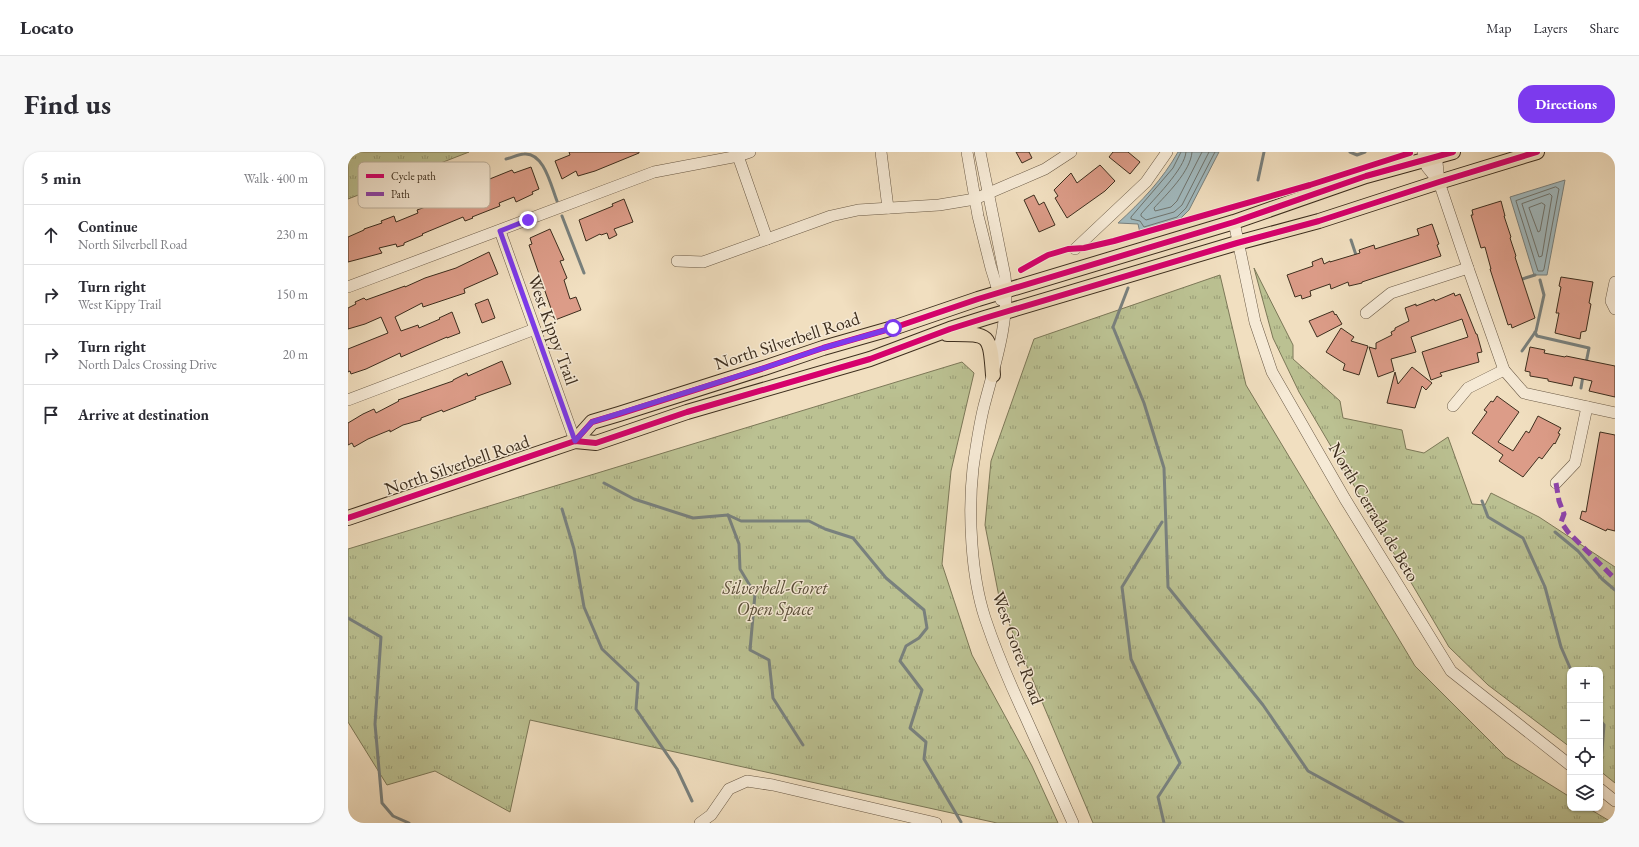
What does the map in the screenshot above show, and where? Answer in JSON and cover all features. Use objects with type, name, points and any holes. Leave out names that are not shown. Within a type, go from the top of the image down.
[{"type":"main road","name":"North Silverbell Road","points":[[575,441],[592,422],[823,348],[893,328],[1002,291],[1234,222],[1430,155],[1453,152]]},
{"type":"main road","name":"North Silverbell Road","points":[[348,518],[575,441],[596,443],[686,412],[870,359],[935,334],[1005,312],[1238,243],[1319,221],[1537,152]]},
{"type":"main road","points":[[935,334],[979,335],[989,342],[994,375]]},
{"type":"street","points":[[348,287],[654,172],[738,156],[750,152]]},
{"type":"street","points":[[881,152],[888,208]]},
{"type":"street","name":"West Goret Road","points":[[967,152],[975,199],[1002,291],[1005,312],[994,375],[979,428],[973,470],[971,524],[976,578],[985,617],[1006,674],[1073,823]]},
{"type":"street","name":"West Goret Road","points":[[980,152],[1005,276],[1002,291]]},
{"type":"street","points":[[677,261],[703,262],[831,216],[858,210],[939,205],[975,199],[1045,169],[1071,152]]},
{"type":"street","points":[[1075,248],[1146,182],[1167,152]]},
{"type":"street","points":[[1430,155],[1504,370],[1524,393],[1615,413]]},
{"type":"street","points":[[738,156],[767,239]]},
{"type":"street","name":"North Cerrada de Beto","points":[[1234,222],[1255,322],[1272,372],[1345,499],[1451,671],[1567,763]]},
{"type":"street","name":"West Kippy Trail","points":[[500,231],[575,441]]},
{"type":"street","points":[[1366,313],[1391,293],[1468,268]]},
{"type":"street","points":[[1615,282],[1611,301],[1615,309]]},
{"type":"street","points":[[348,400],[535,329]]},
{"type":"street","points":[[1453,406],[1468,388],[1504,370]]},
{"type":"street","points":[[1556,484],[1575,463],[1588,407]]},
{"type":"street","points":[[700,823],[711,815],[729,789],[748,781],[773,785],[936,823]]},
{"type":"street","points":[[1603,791],[1615,801]]},
{"type":"green space","points":[[348,152],[469,152],[443,162],[358,162],[358,195],[348,199]]},
{"type":"green space","points":[[1254,268],[1293,345],[1293,359],[1340,401],[1343,418],[1402,430],[1406,449],[1424,453],[1448,437],[1472,504],[1485,505],[1491,493],[1539,517],[1615,567],[1615,783],[1603,773],[1603,667],[1567,667],[1567,745],[1488,685],[1449,647],[1299,392],[1273,338]]},
{"type":"green space","points":[[1220,275],[1246,385],[1415,666],[1506,757],[1567,795],[1567,811],[1593,811],[1613,823],[1093,823],[1000,602],[985,525],[991,461],[1034,339]]},
{"type":"green space","name":"Silverbell-Goret Open Space","points":[[962,362],[974,373],[951,471],[942,564],[972,655],[1032,766],[1058,823],[997,823],[530,720],[510,812],[435,771],[387,785],[348,722],[348,549]]},
{"type":"water","points":[[1178,152],[1219,152],[1189,210],[1179,220],[1140,233],[1138,224],[1118,223],[1151,190],[1166,172]]},
{"type":"water","points":[[1565,180],[1547,275],[1534,275],[1510,197]]},
{"type":"building","points":[[569,152],[639,153],[595,171],[578,176],[576,171],[562,179],[555,161],[570,155]]},
{"type":"building","points":[[1016,152],[1029,152],[1032,158],[1022,163]]},
{"type":"building","points":[[1113,152],[1128,152],[1140,162],[1130,174],[1109,157]]},
{"type":"building","points":[[1100,165],[1115,181],[1105,191],[1067,218],[1055,198],[1058,196],[1054,190],[1071,173],[1077,183]]},
{"type":"building","points":[[531,167],[539,189],[532,192],[533,194],[516,202],[514,197],[499,203],[500,206],[472,217],[473,218],[465,221],[463,217],[422,234],[423,235],[404,243],[404,245],[397,247],[396,244],[379,248],[382,253],[348,262],[348,237],[364,229],[382,223],[381,221],[394,216],[396,222],[418,213],[417,210],[423,208],[490,208],[490,179],[512,170],[514,173]]},
{"type":"building","points":[[1034,195],[1039,205],[1044,202],[1055,225],[1039,232],[1024,200]]},
{"type":"building","points":[[624,199],[633,222],[614,229],[617,235],[609,239],[607,233],[600,234],[586,241],[579,220],[613,206],[612,204]]},
{"type":"building","points":[[1501,201],[1516,256],[1515,257],[1535,318],[1512,328],[1511,324],[1508,325],[1490,269],[1485,247],[1481,248],[1471,215],[1473,215],[1472,210]]},
{"type":"building","points":[[1432,224],[1439,244],[1437,245],[1441,256],[1362,283],[1349,286],[1348,282],[1331,289],[1330,284],[1310,291],[1311,296],[1302,299],[1301,295],[1295,297],[1287,275],[1313,266],[1312,262],[1322,258],[1324,264],[1360,253],[1359,250],[1374,245],[1375,249],[1419,235],[1417,229]]},
{"type":"building","points":[[550,229],[564,260],[560,261],[567,278],[564,280],[570,299],[576,297],[581,310],[555,320],[529,245],[532,244],[530,238]]},
{"type":"building","points":[[489,252],[498,274],[464,289],[465,293],[423,307],[422,303],[395,317],[401,331],[418,325],[419,328],[452,312],[460,333],[401,357],[400,353],[366,369],[351,374],[350,371],[348,372],[348,349],[388,333],[381,317],[348,329],[348,308],[356,304],[355,302],[364,298],[366,300],[405,287],[425,278],[456,268]]},
{"type":"building","points":[[1561,277],[1593,282],[1586,331],[1581,332],[1580,339],[1555,333],[1559,313],[1556,313],[1561,287],[1559,286]]},
{"type":"building","points":[[1454,293],[1455,296],[1460,294],[1477,334],[1482,352],[1477,353],[1479,362],[1440,373],[1442,376],[1431,380],[1422,352],[1468,337],[1462,319],[1411,337],[1416,352],[1391,359],[1394,371],[1378,377],[1369,347],[1376,349],[1376,343],[1392,335],[1391,332],[1395,330],[1395,328],[1409,321],[1405,308],[1416,304],[1416,306],[1434,299],[1435,301]]},
{"type":"building","points":[[488,299],[495,318],[482,323],[475,304]]},
{"type":"building","points":[[1333,311],[1342,324],[1317,337],[1309,321]]},
{"type":"building","points":[[1341,328],[1354,337],[1351,341],[1368,346],[1359,375],[1343,370],[1345,364],[1326,352]]},
{"type":"building","points":[[1530,347],[1545,350],[1544,353],[1615,366],[1615,397],[1589,391],[1592,381],[1574,377],[1572,386],[1548,381],[1548,379],[1530,376],[1530,372],[1525,371]]},
{"type":"building","points":[[502,361],[511,384],[475,397],[476,399],[443,412],[442,410],[421,418],[421,420],[403,425],[390,432],[390,430],[368,439],[354,447],[352,443],[348,445],[348,423],[363,414],[374,409],[376,413],[399,401],[398,400],[453,381],[467,373],[468,376]]},
{"type":"building","points":[[1412,367],[1432,383],[1426,390],[1422,386],[1415,408],[1387,403],[1395,372],[1398,384]]},
{"type":"building","points":[[1497,396],[1519,412],[1498,442],[1513,451],[1526,431],[1529,433],[1538,416],[1561,428],[1555,444],[1554,443],[1542,459],[1539,457],[1523,477],[1499,461],[1503,455],[1472,433],[1487,412],[1484,410]]},
{"type":"building","points":[[1600,432],[1615,435],[1615,531],[1607,529],[1606,531],[1580,519],[1582,511],[1586,512]]},
{"type":"waterway","points":[[1258,180],[1264,152]]},
{"type":"waterway","points":[[1350,152],[1357,155],[1365,152]]},
{"type":"waterway","points":[[506,159],[524,154],[537,158],[546,171],[557,201]]},
{"type":"waterway","points":[[562,216],[584,273]]},
{"type":"waterway","points":[[1351,240],[1357,258]]},
{"type":"waterway","points":[[1519,280],[1535,275]]},
{"type":"waterway","points":[[1522,351],[1536,331],[1544,295],[1540,280]]},
{"type":"waterway","points":[[1128,288],[1113,327],[1144,403],[1164,468],[1168,587],[1263,705],[1308,771],[1403,823]]},
{"type":"waterway","points":[[1535,332],[1537,336],[1589,348],[1586,363]]},
{"type":"waterway","points":[[1581,388],[1583,376]]},
{"type":"waterway","points":[[604,483],[634,499],[693,518],[728,515],[741,521],[809,521],[825,529],[853,538],[886,578],[924,610],[927,628],[919,638],[906,646],[900,661],[922,690],[910,728],[926,742],[924,759],[961,822]]},
{"type":"waterway","points":[[1482,501],[1488,517],[1523,538],[1545,587],[1561,647],[1570,667]]},
{"type":"waterway","points":[[562,509],[574,549],[584,607],[602,649],[638,683],[636,709],[677,769],[692,801]]},
{"type":"waterway","points":[[728,515],[739,544],[740,569],[755,594],[750,650],[769,660],[773,698],[803,745]]},
{"type":"waterway","points":[[1162,522],[1122,587],[1131,659],[1180,763],[1158,797],[1164,823]]},
{"type":"waterway","points":[[1555,532],[1578,551],[1602,579],[1615,590]]},
{"type":"waterway","points":[[348,618],[381,637],[375,724],[382,803],[393,816],[409,823]]},
{"type":"waterway","points":[[1603,724],[1603,738]]},
{"type":"marked path","points":[[1556,483],[1559,501],[1564,514],[1561,522],[1568,532],[1615,579]]},
{"type":"cycle path","points":[[575,441],[592,422],[823,348],[893,328],[978,299],[1234,222],[1366,176],[1453,152]]},
{"type":"cycle path","points":[[348,518],[575,441],[596,443],[687,412],[870,359],[950,329],[985,318],[1237,243],[1319,221],[1537,152]]},
{"type":"cycle path","points":[[1021,270],[1048,255],[1068,249],[1084,248],[1114,241],[1310,185],[1410,153]]},
{"type":"route","points":[[528,220],[500,231],[575,441],[592,422],[823,348],[893,328]]}]
